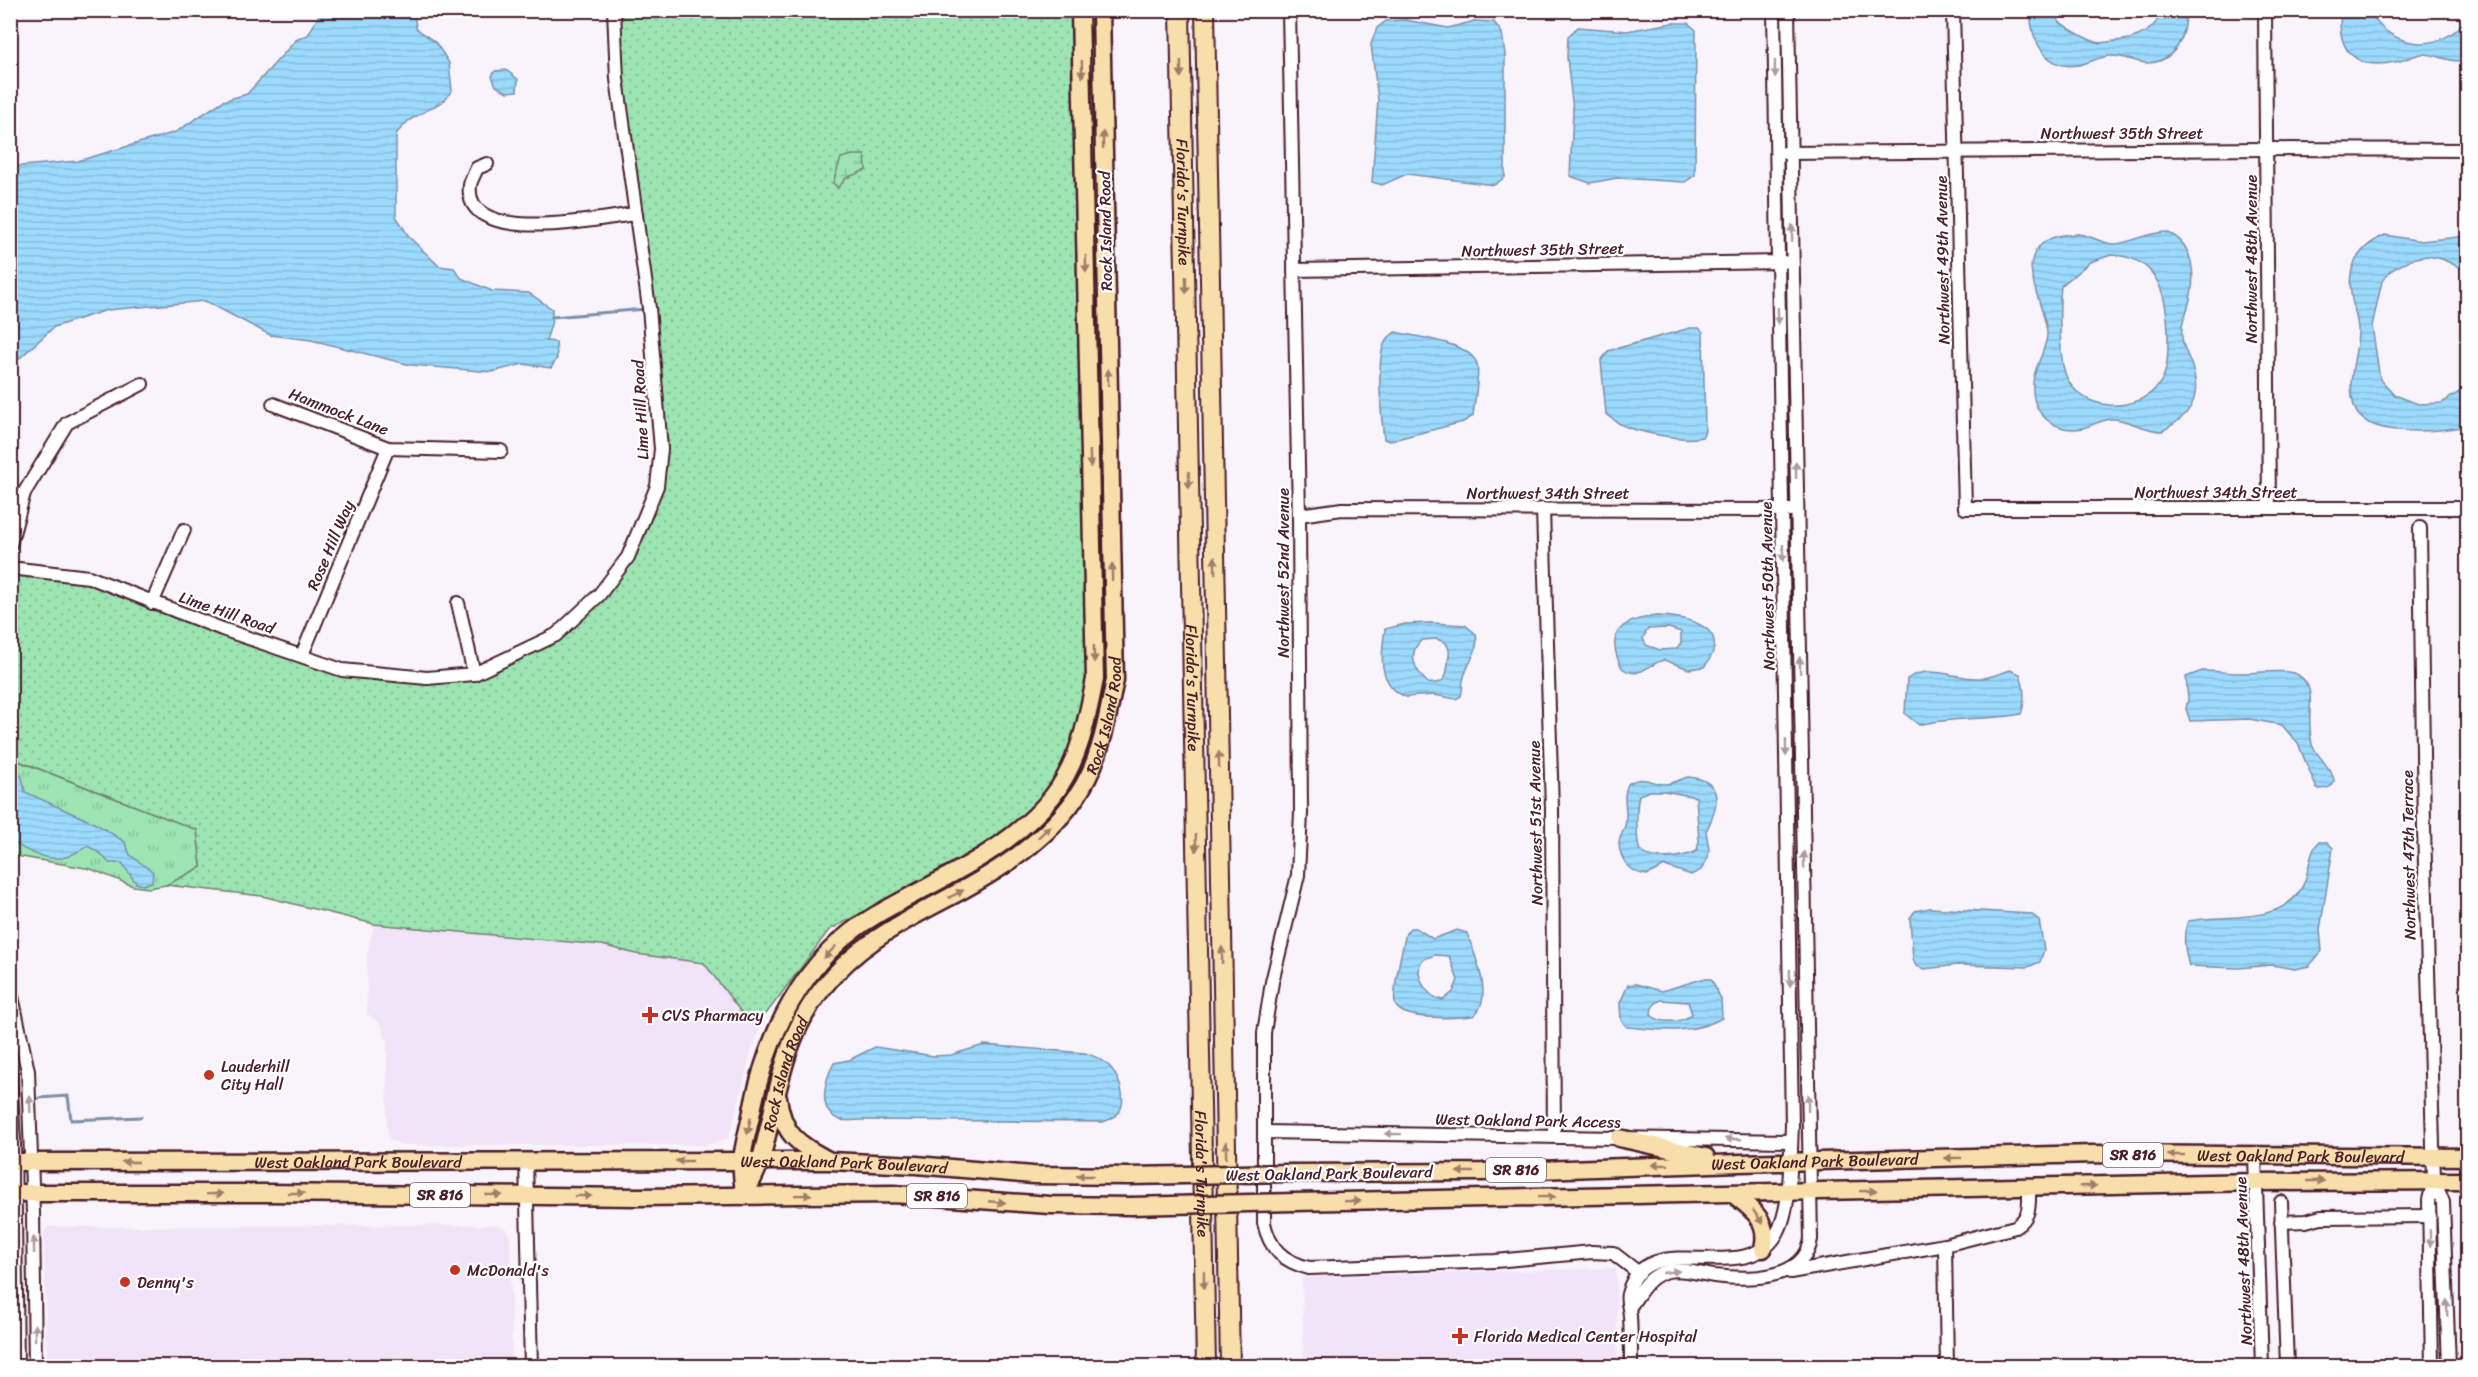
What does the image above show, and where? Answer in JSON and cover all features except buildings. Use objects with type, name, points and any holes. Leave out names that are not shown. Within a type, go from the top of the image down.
[{"type":"highway","name":"Florida's Turnpike","points":[[1180,10],[1206,1366]]},
{"type":"highway","name":"Florida's Turnpike","points":[[1205,10],[1230,1366]]},
{"type":"main road","name":"Rock Island Road","points":[[744,1196],[742,1161],[765,1056],[785,1011],[807,977],[833,948],[864,922],[969,865],[1001,843],[1029,819],[1052,797],[1070,768],[1085,730],[1095,679],[1080,10]]},
{"type":"main road","name":"Rock Island Road","points":[[744,1196],[761,1161],[784,1060],[800,1023],[821,990],[847,961],[878,936],[1000,870],[1023,852],[1067,810],[1088,777],[1104,735],[1115,680],[1101,10]]},
{"type":"main road","points":[[777,1085],[782,1119],[787,1130],[795,1141],[830,1161]]},
{"type":"main road","points":[[1619,1138],[1740,1162]]},
{"type":"main road","name":"West Oakland Park Boulevard","points":[[12,1162],[830,1161],[916,1165],[1033,1175],[1130,1176],[1482,1172],[1740,1162],[2095,1154],[2468,1157]]},
{"type":"main road","name":"West Oakland Park Boulevard","points":[[12,1193],[528,1196],[893,1194],[1040,1204],[1131,1206],[2258,1182],[2468,1181]]},
{"type":"main road","points":[[1733,1194],[1761,1219],[1765,1233],[1763,1249]]},
{"type":"street","name":"Lime Hill Road","points":[[10,568],[89,577],[222,629],[342,670],[427,678],[474,674],[556,635],[599,595],[628,557],[657,486],[661,449],[649,308],[634,214],[617,79],[614,10]]},
{"type":"street","name":"Northwest 52nd Avenue","points":[[1289,10],[1299,515],[1301,813],[1298,875],[1272,982],[1264,1033],[1264,1222],[1267,1235],[1279,1254],[1291,1263],[1309,1268],[1496,1261],[1592,1252],[1613,1253],[1638,1273]]},
{"type":"street","name":"Northwest 50th Avenue","points":[[1774,10],[1789,919],[1791,1141],[1789,1162]]},
{"type":"street","name":"Northwest 50th Avenue","points":[[1788,10],[1809,1161]]},
{"type":"street","name":"Northwest 49th Avenue","points":[[1953,10],[1965,508]]},
{"type":"street","name":"Northwest 48th Avenue","points":[[2265,10],[2269,508]]},
{"type":"street","name":"Northwest 35th Street","points":[[1776,153],[1956,150],[2468,150]]},
{"type":"street","points":[[487,164],[477,168],[470,184],[471,201],[483,215],[508,223],[557,225],[634,214]]},
{"type":"street","name":"Northwest 35th Street","points":[[1294,270],[1792,262]]},
{"type":"street","points":[[10,544],[24,493],[67,423],[142,384]]},
{"type":"street","name":"Hammock Lane","points":[[273,404],[388,448],[501,451]]},
{"type":"street","name":"Rose Hill Way","points":[[302,655],[388,448]]},
{"type":"street","name":"Northwest 51st Avenue","points":[[1543,508],[1552,810],[1554,1137]]},
{"type":"street","name":"Northwest 34th Street","points":[[1965,508],[2468,508]]},
{"type":"street","name":"Northwest 34th Street","points":[[1299,515],[1342,509],[1796,510]]},
{"type":"street","name":"Northwest 47th Terrace","points":[[2420,528],[2424,821],[2434,1157],[2434,1180],[2429,1200],[2432,1366]]},
{"type":"street","points":[[152,603],[183,530]]},
{"type":"street","points":[[458,603],[474,674]]},
{"type":"street","points":[[1784,619],[1799,618]]},
{"type":"street","points":[[1786,724],[1801,724]]},
{"type":"street","points":[[1787,823],[1804,823]]},
{"type":"street","points":[[1789,919],[1805,919]]},
{"type":"street","points":[[10,987],[28,1071],[33,1193],[35,1366]]},
{"type":"street","points":[[10,1072],[17,1366]]},
{"type":"street","name":"West Oakland Park Access","points":[[1264,1132],[1791,1141]]},
{"type":"street","name":"Northwest 48th Avenue","points":[[2255,1156],[2258,1182],[2262,1366]]},
{"type":"street","points":[[526,1161],[531,1366]]},
{"type":"street","points":[[1776,1274],[1801,1262],[1809,1247],[1811,1230],[1809,1161]]},
{"type":"street","points":[[1631,1366],[1627,1298],[1638,1273],[1665,1258],[1724,1260],[1763,1249],[1777,1234],[1785,1214],[1789,1162]]},
{"type":"street","name":"Northwest 47th Terrace","points":[[2434,1180],[2443,1202],[2448,1366]]},
{"type":"street","points":[[1629,1308],[1643,1286],[1652,1278],[1668,1270],[1717,1276],[1776,1274],[1945,1245],[2015,1227],[2024,1221],[2030,1207],[2029,1188]]},
{"type":"street","points":[[2281,1202],[2287,1366]]},
{"type":"street","points":[[2281,1222],[2306,1221],[2320,1217],[2430,1216]]},
{"type":"street","points":[[1945,1245],[1947,1366]]},
{"type":"shaded area","points":[[374,924],[602,945],[636,954],[705,963],[741,1012],[748,1018],[759,1018],[766,1014],[752,1048],[729,1138],[707,1145],[403,1145],[390,1140],[387,1130],[387,1041],[380,1023],[367,1014],[367,954]]},
{"type":"shaded area","points":[[496,1225],[505,1228],[510,1236],[512,1366],[47,1366],[44,1231],[48,1227]]},
{"type":"shaded area","name":"Florida Medical Center Hospital","points":[[1616,1268],[1618,1366],[1304,1366],[1302,1277]]},
{"type":"green space","points":[[614,11],[1076,11],[1090,676],[1071,762],[1026,817],[953,866],[829,930],[766,1014],[757,1018],[750,1018],[741,1012],[704,963],[636,954],[602,945],[374,924],[262,896],[166,885],[201,867],[197,830],[11,758],[10,568],[89,577],[342,670],[474,674],[556,635],[628,557],[659,467]]},
{"type":"green space","points":[[865,155],[866,170],[846,178],[838,188],[833,183],[841,158]]},
{"type":"green space","points":[[10,758],[197,830],[201,867],[166,885],[149,888],[133,886],[91,869],[11,855]]},
{"type":"water","points":[[322,10],[414,11],[416,28],[436,43],[449,63],[452,90],[445,100],[408,121],[396,134],[396,216],[409,237],[439,266],[454,268],[461,278],[492,291],[529,293],[552,309],[552,321],[546,341],[556,342],[557,358],[551,368],[523,364],[492,372],[411,365],[311,340],[270,335],[205,301],[107,310],[54,327],[11,366],[11,167],[78,161],[176,132],[223,101],[247,94],[296,40],[308,35]]},
{"type":"water","points":[[2031,11],[2057,11],[2059,22],[2086,38],[2101,43],[2131,38],[2144,33],[2155,24],[2163,11],[2185,11],[2185,20],[2178,46],[2172,53],[2156,62],[2146,63],[2110,56],[2067,66],[2049,58],[2042,50],[2033,32]]},
{"type":"water","points":[[2341,11],[2370,11],[2378,24],[2390,34],[2417,43],[2432,42],[2446,37],[2458,29],[2467,16],[2467,60],[2454,61],[2422,54],[2381,64],[2359,60],[2345,47],[2340,25]]},
{"type":"water","points":[[1405,20],[1448,28],[1475,21],[1494,22],[1502,33],[1505,54],[1505,177],[1494,185],[1407,174],[1382,185],[1372,182],[1378,100],[1371,44],[1377,28],[1386,21]]},
{"type":"water","points":[[1672,23],[1688,23],[1696,30],[1695,175],[1685,182],[1617,178],[1590,183],[1570,176],[1573,110],[1567,58],[1568,36],[1578,27],[1627,31]]},
{"type":"water","points":[[506,70],[518,79],[517,91],[507,92],[496,86],[492,76],[495,71]]},
{"type":"water","points":[[2166,232],[2176,237],[2188,252],[2191,262],[2191,293],[2182,334],[2196,386],[2192,404],[2180,419],[2162,431],[2113,419],[2083,428],[2064,428],[2056,425],[2042,415],[2034,400],[2034,374],[2047,339],[2045,322],[2032,274],[2035,252],[2047,240],[2064,235],[2078,234],[2113,244]],"holes":[[[2111,255],[2128,257],[2151,271],[2163,295],[2168,324],[2167,362],[2163,378],[2150,393],[2138,401],[2109,405],[2082,396],[2072,386],[2065,373],[2061,343],[2061,286],[2090,262]]]},
{"type":"water","points":[[2385,235],[2421,241],[2467,236],[2467,279],[2461,268],[2442,259],[2427,256],[2411,259],[2390,271],[2382,281],[2372,326],[2380,379],[2395,395],[2418,404],[2442,403],[2467,387],[2467,426],[2422,431],[2387,429],[2360,417],[2354,406],[2351,378],[2358,328],[2351,293],[2351,274],[2363,251]]},
{"type":"water","points":[[1690,328],[1699,328],[1703,332],[1705,431],[1702,437],[1673,437],[1639,431],[1622,425],[1606,414],[1601,361],[1608,351]]},
{"type":"water","points":[[1395,332],[1454,346],[1464,350],[1472,357],[1478,369],[1473,416],[1463,422],[1389,441],[1384,439],[1380,393],[1381,356],[1385,342]]},
{"type":"water","points":[[1656,616],[1681,618],[1704,627],[1711,634],[1714,643],[1712,654],[1704,667],[1689,669],[1664,660],[1634,673],[1622,668],[1615,646],[1619,630],[1633,621]],"holes":[[[1669,628],[1681,632],[1681,643],[1676,649],[1660,650],[1646,645],[1643,638],[1648,629]]]},
{"type":"water","points":[[1405,624],[1465,625],[1476,634],[1476,647],[1463,681],[1461,696],[1456,699],[1434,695],[1406,697],[1390,685],[1383,668],[1382,658],[1385,629]],"holes":[[[1437,639],[1446,643],[1449,648],[1446,676],[1438,683],[1428,683],[1416,668],[1414,651],[1422,640]]]},
{"type":"water","points":[[2010,670],[2020,674],[2024,699],[2021,714],[1944,720],[1919,725],[1905,714],[1907,679],[1915,674],[1934,672],[1982,678]]},
{"type":"water","points":[[2202,671],[2285,672],[2298,675],[2304,680],[2310,692],[2312,745],[2331,772],[2334,779],[2333,784],[2328,788],[2317,789],[2298,744],[2282,725],[2249,719],[2190,721],[2186,709],[2188,699],[2186,677]]},
{"type":"water","points":[[11,768],[22,777],[25,792],[98,825],[125,842],[130,855],[153,872],[152,882],[143,885],[136,883],[122,863],[109,863],[101,854],[88,846],[66,857],[52,858],[29,852],[11,840]]},
{"type":"water","points":[[1688,777],[1708,783],[1716,796],[1714,812],[1706,831],[1708,858],[1701,870],[1691,875],[1665,866],[1647,875],[1635,871],[1623,859],[1619,842],[1626,823],[1625,797],[1628,784],[1643,780],[1668,784]],"holes":[[[1650,791],[1664,791],[1696,797],[1699,841],[1697,851],[1684,856],[1668,858],[1652,857],[1640,851],[1637,823],[1639,795]]]},
{"type":"water","points":[[2319,842],[2327,842],[2333,848],[2320,930],[2322,951],[2309,966],[2295,969],[2272,965],[2238,968],[2189,966],[2185,944],[2188,921],[2250,916],[2280,908],[2292,900],[2301,889],[2315,846]]},
{"type":"water","points":[[1930,908],[2031,914],[2039,920],[2044,950],[2040,962],[2028,967],[1958,965],[1924,969],[1916,966],[1913,959],[1910,918],[1915,911]]},
{"type":"water","points":[[1410,928],[1416,928],[1433,939],[1457,930],[1467,933],[1483,988],[1479,1008],[1473,1016],[1444,1018],[1420,1016],[1401,1011],[1396,1006],[1396,982],[1406,933]],"holes":[[[1434,955],[1449,956],[1458,980],[1453,992],[1443,1000],[1427,990],[1420,979],[1419,972],[1422,960]]]},
{"type":"water","points":[[1702,979],[1711,979],[1721,999],[1722,1018],[1699,1027],[1676,1030],[1627,1027],[1621,1020],[1620,1003],[1628,985],[1636,984],[1662,991]],"holes":[[[1661,1000],[1688,1002],[1692,1014],[1683,1019],[1666,1021],[1651,1015],[1653,1006]]]},
{"type":"water","points":[[984,1045],[1085,1053],[1099,1058],[1110,1067],[1118,1079],[1122,1093],[1122,1106],[1118,1114],[1103,1122],[846,1121],[831,1115],[827,1108],[826,1084],[834,1063],[849,1060],[875,1047],[934,1056],[951,1055]]},
{"type":"waterway","points":[[552,317],[646,309]]},
{"type":"waterway","points":[[39,1098],[68,1096],[71,1120],[141,1117]]},
{"type":"place","name":"CVS Pharmacy","points":[[650,1015]]},
{"type":"place","name":"Lauderhill City Hall","points":[[209,1075]]},
{"type":"place","name":"McDonald's","points":[[455,1270]]},
{"type":"place","name":"Denny's","points":[[125,1282]]},
{"type":"place","name":"Florida Medical Center Hospital","points":[[1460,1336]]}]
